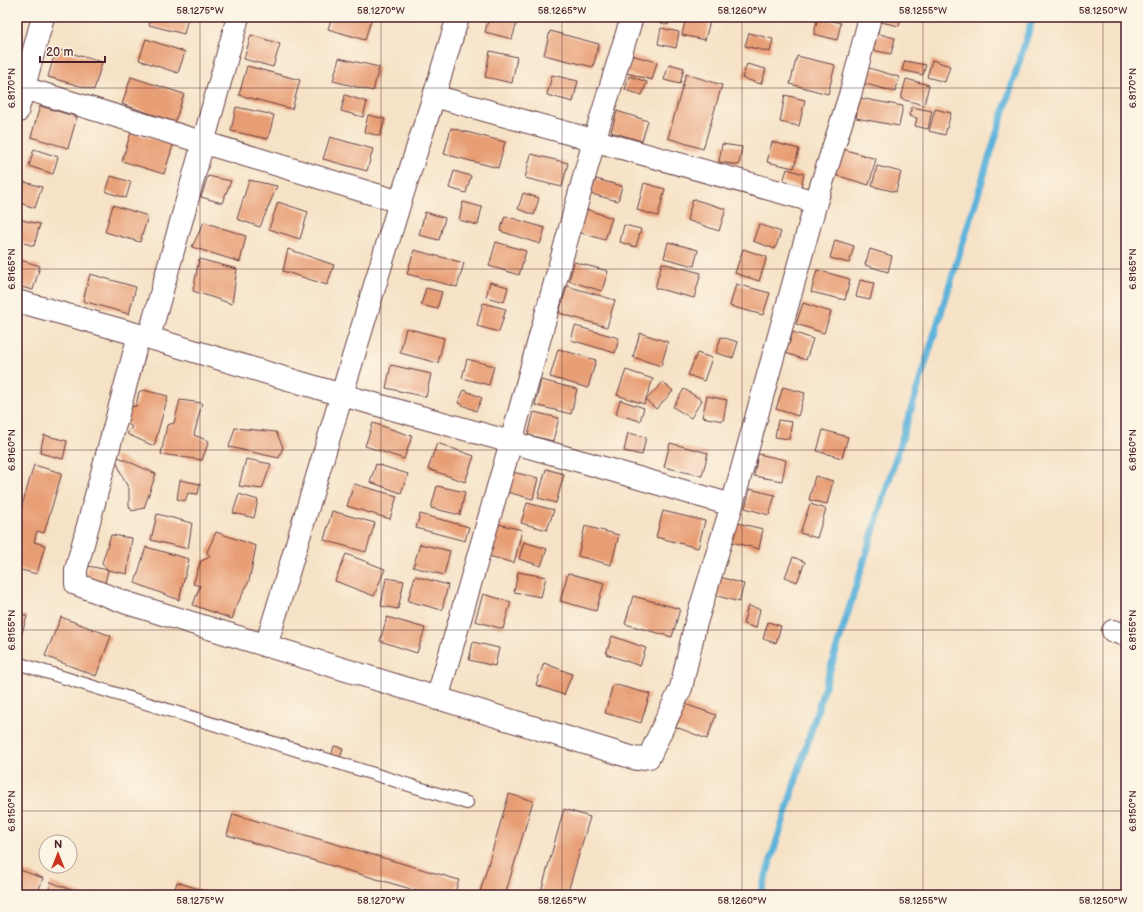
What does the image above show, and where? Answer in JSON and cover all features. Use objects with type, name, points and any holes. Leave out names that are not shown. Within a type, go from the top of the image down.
[{"type":"street","points":[[17,112],[20,87],[43,17]]},
{"type":"street","points":[[238,17],[202,142],[151,330],[141,335],[76,570],[76,584],[127,604],[637,758],[649,757],[681,688],[695,626],[732,505],[816,202],[850,95],[870,17]]},
{"type":"street","points":[[266,646],[400,202],[458,17]]},
{"type":"street","points":[[436,698],[511,442],[594,141],[632,17]]},
{"type":"street","points":[[20,87],[400,202]]},
{"type":"street","points":[[434,96],[816,202]]},
{"type":"street","points":[[17,301],[141,335],[342,395],[732,505]]},
{"type":"lane","points":[[17,663],[466,803]]},
{"type":"building","points":[[151,17],[188,17],[184,34],[149,25]]},
{"type":"building","points":[[332,17],[372,17],[365,40],[328,29]]},
{"type":"building","points":[[489,17],[497,17],[517,22],[512,39],[485,32]]},
{"type":"building","points":[[642,17],[670,17],[668,25]]},
{"type":"building","points":[[686,17],[711,17],[705,40],[682,35]]},
{"type":"building","points":[[818,17],[841,23],[837,40],[814,34]]},
{"type":"building","points":[[882,17],[901,17],[899,26],[881,22]]},
{"type":"building","points":[[661,28],[679,32],[676,48],[658,44]]},
{"type":"building","points":[[550,31],[599,44],[593,67],[544,55]]},
{"type":"building","points":[[749,33],[773,39],[770,52],[745,46]]},
{"type":"building","points":[[876,33],[895,38],[891,54],[872,50]]},
{"type":"building","points":[[251,35],[280,44],[273,67],[244,59]]},
{"type":"building","points":[[146,39],[185,52],[178,73],[139,60]]},
{"type":"building","points":[[56,49],[102,62],[94,90],[48,77]]},
{"type":"building","points":[[490,51],[517,57],[512,83],[485,77]]},
{"type":"building","points":[[627,54],[657,62],[652,80],[623,72]]},
{"type":"building","points":[[797,56],[835,65],[828,94],[790,84]]},
{"type":"building","points":[[339,58],[379,67],[373,91],[333,81]]},
{"type":"building","points":[[932,60],[950,66],[945,82],[927,77]]},
{"type":"building","points":[[905,61],[926,65],[923,75],[902,70]]},
{"type":"building","points":[[669,64],[684,68],[680,84],[664,80]]},
{"type":"building","points":[[747,64],[766,69],[761,84],[742,78]]},
{"type":"building","points":[[859,65],[899,77],[895,92],[855,81]]},
{"type":"building","points":[[247,66],[300,80],[292,109],[239,95]]},
{"type":"building","points":[[686,74],[722,85],[703,149],[668,138]]},
{"type":"building","points":[[552,75],[578,81],[573,102],[547,95]]},
{"type":"building","points":[[629,76],[647,82],[642,95],[625,90]]},
{"type":"building","points":[[131,77],[184,94],[175,122],[122,104]]},
{"type":"building","points":[[906,79],[929,85],[924,105],[901,99]]},
{"type":"building","points":[[345,95],[367,102],[363,117],[341,111]]},
{"type":"building","points":[[785,95],[805,100],[799,126],[780,122]]},
{"type":"building","points":[[859,98],[903,106],[899,126],[856,118]]},
{"type":"building","points":[[40,106],[77,117],[68,148],[31,137]]},
{"type":"building","points":[[236,107],[274,115],[268,139],[231,131]]},
{"type":"building","points":[[912,107],[932,111],[928,129],[915,126],[917,118],[909,116]]},
{"type":"building","points":[[935,109],[951,113],[945,135],[929,131]]},
{"type":"building","points":[[617,111],[648,121],[642,141],[611,132]]},
{"type":"building","points":[[368,115],[385,119],[380,136],[364,132]]},
{"type":"building","points":[[451,128],[505,142],[498,168],[444,154]]},
{"type":"building","points":[[131,132],[173,145],[164,174],[122,161]]},
{"type":"building","points":[[330,137],[373,149],[367,171],[323,159]]},
{"type":"building","points":[[772,142],[799,149],[794,168],[767,162]]},
{"type":"building","points":[[722,144],[742,147],[739,165],[719,162]]},
{"type":"building","points":[[34,149],[58,157],[53,174],[29,166]]},
{"type":"building","points":[[843,149],[876,159],[869,185],[835,175]]},
{"type":"building","points":[[531,154],[568,163],[562,187],[525,178]]},
{"type":"building","points":[[877,166],[901,172],[896,192],[872,186]]},
{"type":"building","points":[[787,169],[804,174],[801,187],[783,182]]},
{"type":"building","points":[[454,171],[471,176],[466,193],[449,188]]},
{"type":"building","points":[[111,176],[131,182],[126,198],[106,192]]},
{"type":"building","points":[[208,176],[231,181],[222,203],[201,197]]},
{"type":"building","points":[[596,179],[622,186],[618,201],[591,194]]},
{"type":"building","points":[[18,180],[42,187],[35,208],[17,202]]},
{"type":"building","points":[[249,180],[277,186],[260,227],[237,219]]},
{"type":"building","points":[[644,183],[665,189],[658,216],[637,210]]},
{"type":"building","points":[[523,193],[539,198],[534,215],[518,209]]},
{"type":"building","points":[[693,199],[726,209],[719,231],[687,220]]},
{"type":"building","points":[[278,202],[308,212],[300,239],[269,229]]},
{"type":"building","points":[[463,202],[482,207],[478,225],[459,220]]},
{"type":"building","points":[[113,205],[148,216],[140,242],[105,232]]},
{"type":"building","points":[[586,209],[612,218],[605,240],[578,232]]},
{"type":"building","points":[[425,212],[445,218],[439,240],[419,235]]},
{"type":"building","points":[[505,216],[545,228],[540,244],[500,231]]},
{"type":"building","points":[[17,219],[40,224],[34,246],[17,241]]},
{"type":"building","points":[[204,222],[246,236],[240,262],[192,247]]},
{"type":"building","points":[[759,224],[781,232],[775,249],[753,241]]},
{"type":"building","points":[[624,225],[641,229],[636,247],[620,242]]},
{"type":"building","points":[[835,240],[854,246],[849,263],[830,258]]},
{"type":"building","points":[[496,242],[526,251],[519,275],[489,266]]},
{"type":"building","points":[[668,242],[698,250],[694,266],[664,258]]},
{"type":"building","points":[[288,249],[334,265],[327,285],[283,271]]},
{"type":"building","points":[[743,249],[767,257],[759,281],[735,273]]},
{"type":"building","points":[[870,249],[892,256],[888,272],[865,265]]},
{"type":"building","points":[[414,250],[464,263],[457,287],[407,274]]},
{"type":"building","points":[[17,259],[40,266],[33,290],[17,286]]},
{"type":"building","points":[[199,259],[237,269],[232,304],[193,291]]},
{"type":"building","points":[[574,262],[608,271],[602,291],[569,281]]},
{"type":"building","points":[[662,263],[701,273],[694,298],[655,288]]},
{"type":"building","points":[[817,270],[850,279],[845,300],[811,292]]},
{"type":"building","points":[[90,274],[136,287],[129,314],[83,301]]},
{"type":"building","points":[[860,280],[874,283],[870,300],[856,297]]},
{"type":"building","points":[[490,282],[508,287],[504,302],[486,297]]},
{"type":"building","points":[[736,284],[770,293],[763,315],[730,306]]},
{"type":"building","points":[[567,286],[615,300],[607,327],[559,313]]},
{"type":"building","points":[[426,288],[442,292],[437,309],[421,305]]},
{"type":"building","points":[[483,303],[506,309],[499,332],[477,326]]},
{"type":"building","points":[[803,303],[831,312],[824,333],[796,324]]},
{"type":"building","points":[[575,326],[619,338],[615,353],[571,340]]},
{"type":"building","points":[[406,328],[444,338],[438,363],[400,353]]},
{"type":"building","points":[[793,332],[813,339],[806,360],[786,353]]},
{"type":"building","points":[[640,333],[668,342],[661,366],[633,357]]},
{"type":"building","points":[[721,337],[738,342],[733,358],[716,353]]},
{"type":"building","points":[[558,349],[596,360],[588,388],[550,377]]},
{"type":"building","points":[[697,353],[712,358],[704,381],[688,375]]},
{"type":"building","points":[[467,359],[494,366],[489,385],[462,378]]},
{"type":"building","points":[[391,365],[431,374],[426,397],[386,388]]},
{"type":"building","points":[[626,370],[653,379],[644,404],[617,395]]},
{"type":"building","points":[[541,380],[577,389],[571,414],[535,405]]},
{"type":"building","points":[[663,382],[673,391],[656,409],[646,400]]},
{"type":"building","points":[[783,387],[805,393],[798,416],[776,409]]},
{"type":"building","points":[[684,389],[702,400],[691,418],[673,407]]},
{"type":"building","points":[[143,390],[168,396],[154,446],[127,434],[132,427],[126,423],[130,407],[136,406],[139,392]]},
{"type":"building","points":[[464,390],[482,398],[476,411],[458,403]]},
{"type":"building","points":[[707,396],[727,400],[723,421],[702,417]]},
{"type":"building","points":[[180,400],[202,403],[194,435],[209,441],[202,460],[161,454],[167,425],[174,423]]},
{"type":"building","points":[[620,400],[644,408],[640,421],[616,414]]},
{"type":"building","points":[[534,412],[559,418],[553,441],[528,435]]},
{"type":"building","points":[[778,420],[792,422],[789,439],[775,437]]},
{"type":"building","points":[[373,423],[412,436],[404,459],[365,446]]},
{"type":"building","points":[[235,428],[276,432],[283,447],[279,458],[229,447]]},
{"type":"building","points":[[823,430],[848,437],[842,458],[817,451]]},
{"type":"building","points":[[628,433],[646,437],[642,455],[624,451]]},
{"type":"building","points":[[44,435],[67,441],[63,459],[40,453]]},
{"type":"building","points":[[437,443],[474,456],[465,482],[428,469]]},
{"type":"building","points":[[670,443],[708,453],[702,476],[664,467]]},
{"type":"building","points":[[758,454],[786,460],[782,481],[754,476]]},
{"type":"building","points":[[114,455],[156,474],[144,508],[132,511],[129,506],[129,489]]},
{"type":"building","points":[[246,459],[271,464],[262,489],[239,486]]},
{"type":"building","points":[[376,464],[408,474],[401,493],[370,482]]},
{"type":"building","points":[[34,465],[62,473],[44,533],[37,531],[34,542],[45,545],[37,574],[17,569],[17,522]]},
{"type":"building","points":[[546,469],[564,474],[556,503],[538,498]]},
{"type":"building","points":[[508,471],[538,478],[533,499],[503,491]]},
{"type":"building","points":[[815,476],[833,481],[827,504],[809,500]]},
{"type":"building","points":[[180,480],[200,484],[198,494],[188,493],[185,501],[177,499]]},
{"type":"building","points":[[354,484],[397,496],[390,519],[347,506]]},
{"type":"building","points":[[437,486],[465,492],[460,515],[431,508]]},
{"type":"building","points":[[750,489],[775,495],[769,515],[745,508]]},
{"type":"building","points":[[239,494],[258,500],[254,518],[233,513]]},
{"type":"building","points":[[527,503],[554,510],[547,530],[521,523]]},
{"type":"building","points":[[810,504],[826,509],[817,538],[800,533]]},
{"type":"building","points":[[332,511],[375,523],[366,552],[324,540]]},
{"type":"building","points":[[663,511],[705,521],[698,548],[656,537]]},
{"type":"building","points":[[157,514],[192,523],[188,549],[151,540]]},
{"type":"building","points":[[420,514],[469,527],[465,541],[416,528]]},
{"type":"building","points":[[733,522],[763,529],[759,549],[728,541]]},
{"type":"building","points":[[494,523],[522,530],[514,563],[485,555]]},
{"type":"building","points":[[585,526],[619,535],[611,565],[578,556]]},
{"type":"building","points":[[216,532],[256,546],[249,581],[236,607],[232,619],[193,605],[200,586],[193,584],[201,561],[210,557],[207,552]]},
{"type":"building","points":[[111,535],[132,538],[127,574],[108,570],[102,563]]},
{"type":"building","points":[[524,542],[547,549],[541,566],[519,559]]},
{"type":"building","points":[[420,544],[450,551],[444,575],[413,567]]},
{"type":"building","points":[[146,547],[189,559],[179,600],[135,583]]},
{"type":"building","points":[[346,554],[385,569],[374,596],[335,581]]},
{"type":"building","points":[[793,557],[805,562],[797,582],[785,577]]},
{"type":"building","points":[[88,566],[108,570],[105,583],[85,579]]},
{"type":"building","points":[[518,572],[546,577],[541,597],[514,592]]},
{"type":"building","points":[[568,573],[604,583],[596,611],[560,601]]},
{"type":"building","points":[[415,576],[448,585],[442,610],[408,601]]},
{"type":"building","points":[[720,577],[744,584],[739,602],[714,595]]},
{"type":"building","points":[[386,578],[404,581],[398,609],[381,606]]},
{"type":"building","points":[[483,594],[511,602],[503,629],[475,621]]},
{"type":"building","points":[[633,596],[680,609],[672,637],[625,624]]},
{"type":"building","points":[[748,606],[760,609],[756,628],[743,624]]},
{"type":"building","points":[[17,613],[27,616],[19,643],[17,642]]},
{"type":"building","points":[[61,617],[111,636],[96,676],[45,656]]},
{"type":"building","points":[[387,617],[425,628],[417,653],[380,641]]},
{"type":"building","points":[[768,622],[781,626],[776,643],[763,639]]},
{"type":"building","points":[[612,636],[646,648],[640,666],[606,654]]},
{"type":"building","points":[[473,642],[499,648],[495,666],[469,660]]},
{"type":"building","points":[[544,663],[572,674],[564,695],[536,685]]},
{"type":"building","points":[[613,684],[650,694],[641,723],[605,713]]},
{"type":"building","points":[[685,704],[716,715],[707,739],[676,727]]},
{"type":"building","points":[[334,746],[343,748],[340,759],[331,757]]},
{"type":"building","points":[[509,794],[533,801],[505,895],[479,895]]},
{"type":"building","points":[[564,809],[590,817],[567,895],[540,895]]},
{"type":"building","points":[[233,814],[459,880],[454,895],[431,895],[227,835]]},
{"type":"building","points":[[17,869],[43,878],[37,895],[17,895]]},
{"type":"building","points":[[51,882],[84,895],[47,895]]},
{"type":"building","points":[[177,882],[217,895],[173,895]]},
{"type":"waterway","points":[[760,895],[1033,17]]}]
